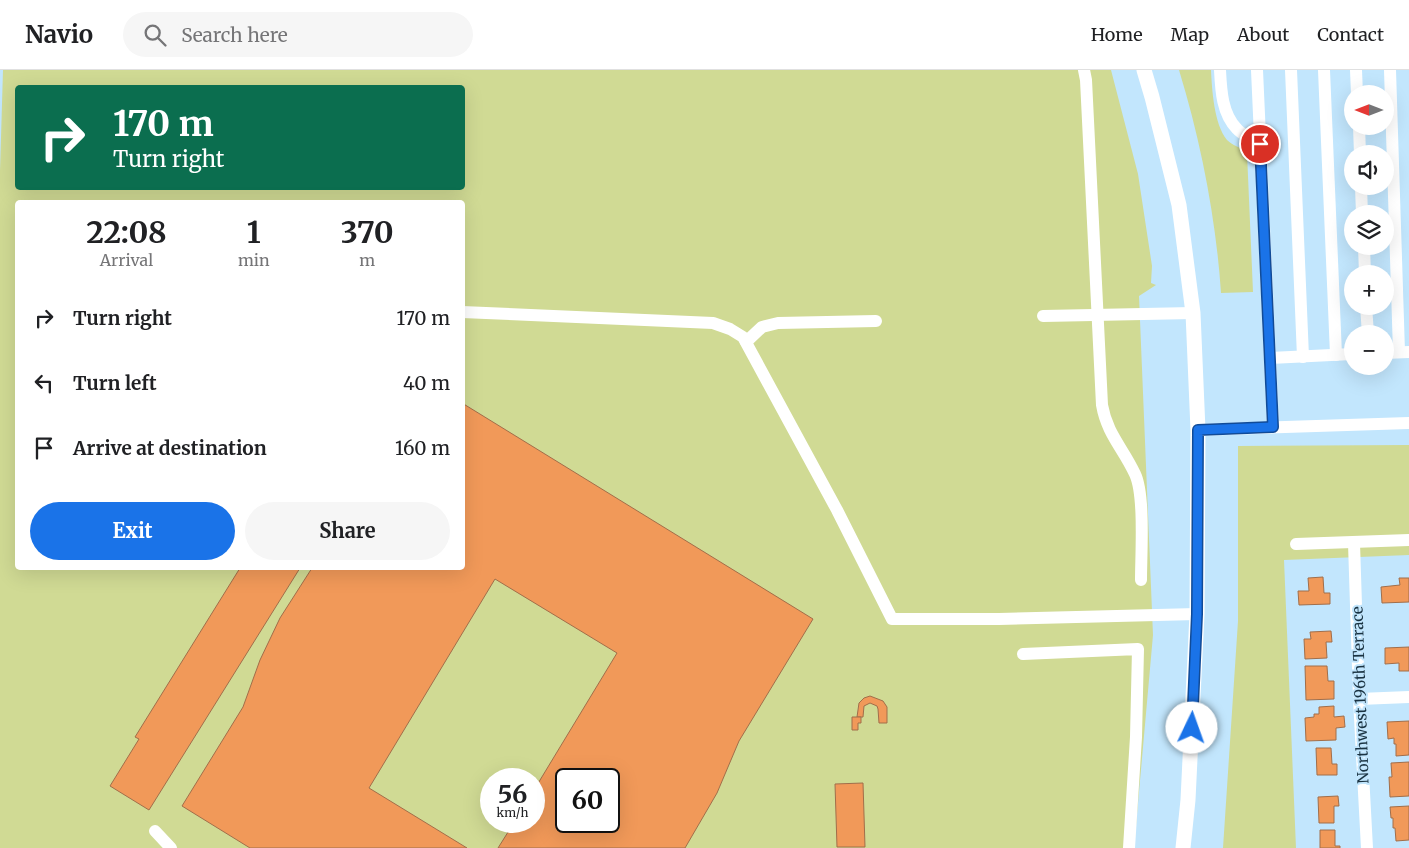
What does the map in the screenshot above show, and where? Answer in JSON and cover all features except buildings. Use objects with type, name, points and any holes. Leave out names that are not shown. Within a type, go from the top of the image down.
[{"type":"main road","points":[[1144,70],[1179,206],[1193,313],[1198,430],[1197,614],[1188,800],[1183,848]]},
{"type":"street","points":[[1084,70],[1100,383],[1104,416],[1108,428],[1135,474],[1139,496],[1141,580]]},
{"type":"street","points":[[1220,70],[1221,91],[1228,116],[1237,130],[1260,144]]},
{"type":"street","points":[[1257,70],[1273,427]]},
{"type":"street","points":[[1291,70],[1303,357]]},
{"type":"street","points":[[1324,70],[1336,355]]},
{"type":"street","points":[[1356,70],[1357,85]]},
{"type":"street","points":[[1390,70],[1404,352]]},
{"type":"street","points":[[465,312],[713,322],[743,337],[892,619],[1197,614]]},
{"type":"street","points":[[1043,316],[1193,313]]},
{"type":"street","points":[[746,342],[762,327],[778,323],[876,321]]},
{"type":"street","points":[[1270,358],[1344,354]]},
{"type":"street","points":[[1198,430],[1409,423]]},
{"type":"street","points":[[1296,544],[1409,540]]},
{"type":"street","name":"Northwest 196th Terrace","points":[[1354,543],[1366,848]]},
{"type":"street","points":[[1023,654],[1138,650],[1136,737],[1129,848]]},
{"type":"street","points":[[1359,699],[1409,697]]},
{"type":"street","points":[[155,831],[171,848]]},
{"type":"green space","points":[[3,70],[1111,70],[1138,174],[1152,266],[1151,283],[1156,285],[1139,296],[1153,635],[1134,848],[0,848],[0,171]]},
{"type":"green space","points":[[1179,70],[1211,70],[1216,116],[1219,125],[1229,142],[1247,153],[1253,292],[1221,293],[1211,208],[1201,152]]},
{"type":"green space","points":[[1409,445],[1409,555],[1284,560],[1296,848],[1223,848],[1238,621],[1238,446]]},
{"type":"route","points":[[1192,728],[1197,614],[1198,430],[1273,427],[1260,144]]}]
